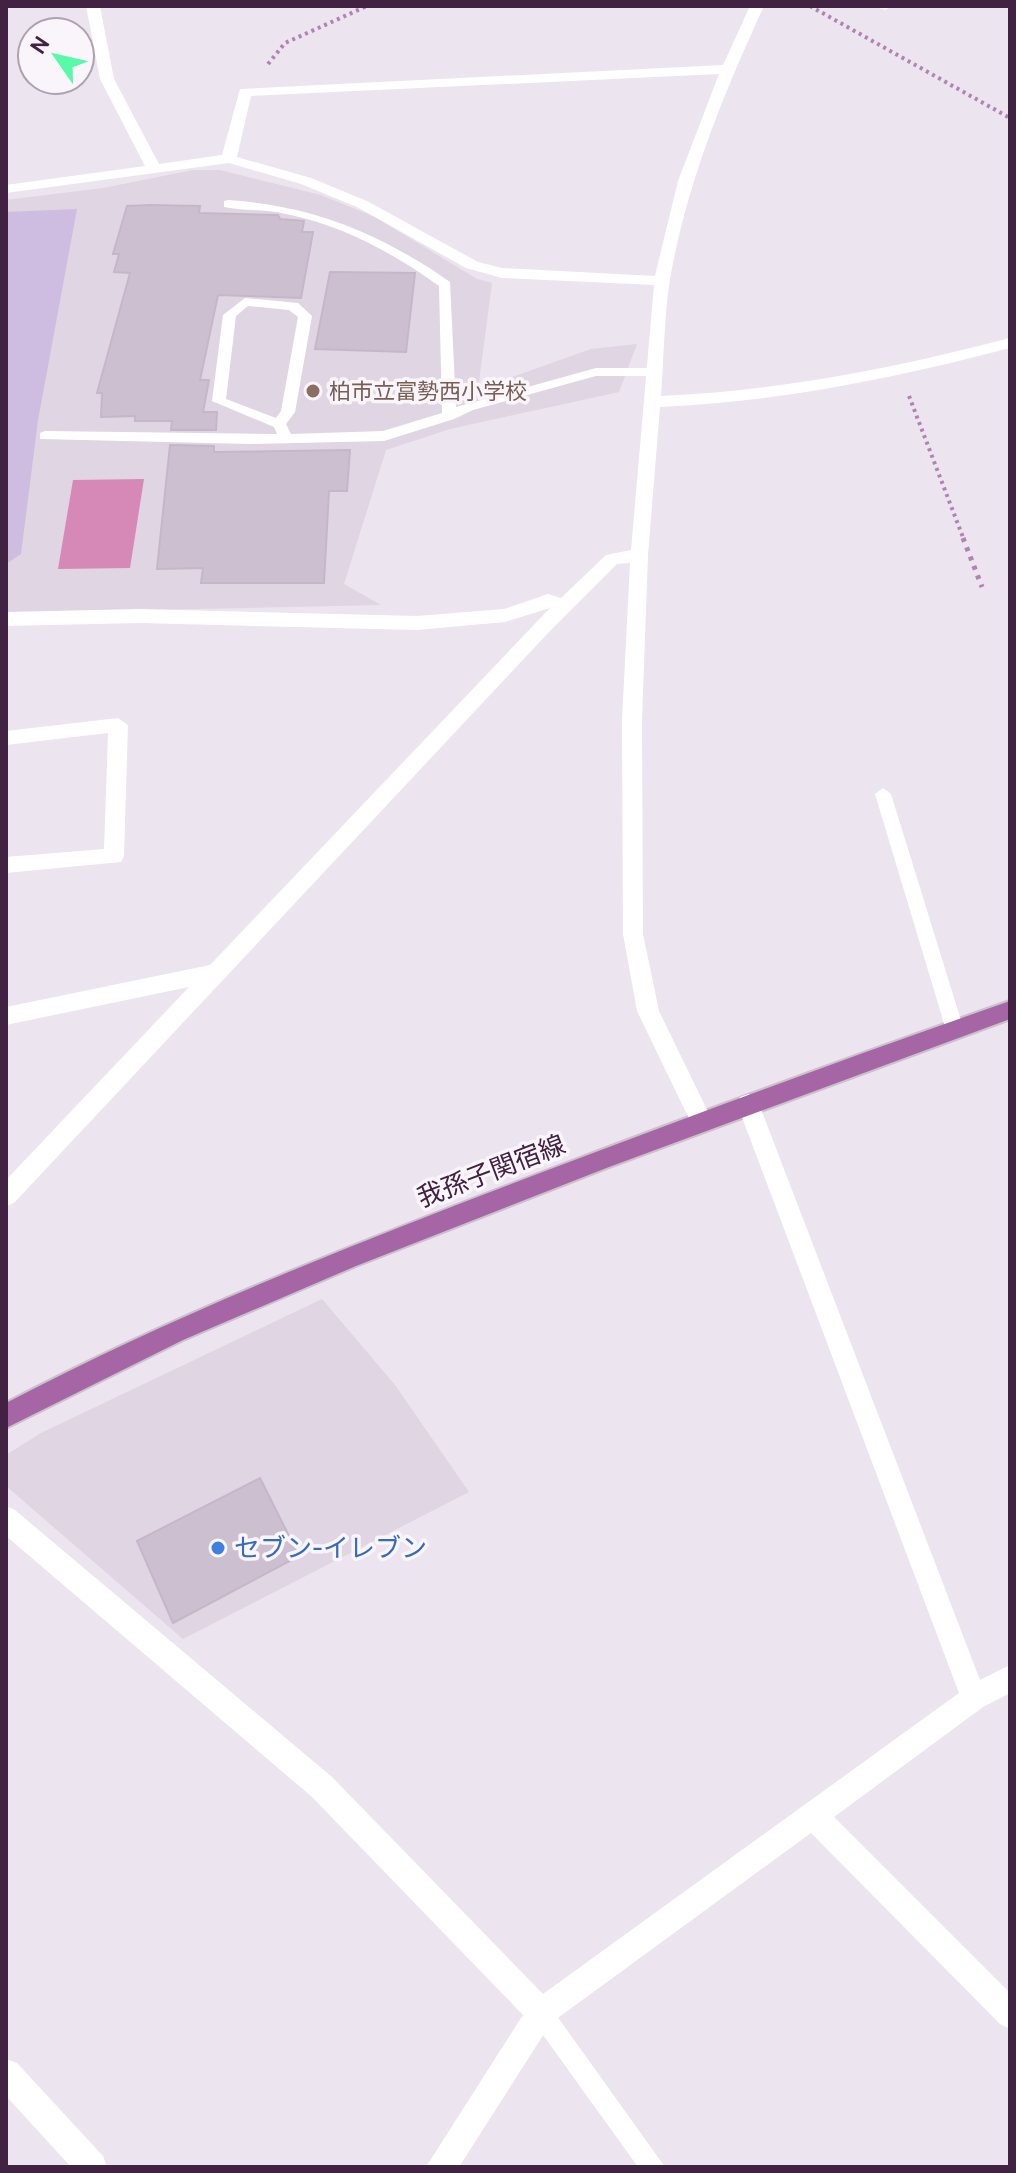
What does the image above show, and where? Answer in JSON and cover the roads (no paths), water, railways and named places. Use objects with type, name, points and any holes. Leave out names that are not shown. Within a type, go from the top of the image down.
[{"type":"main road","name":"我孫子関宿線","points":[[6,1416],[184,1325],[322,1267],[701,1120],[1010,1010]]},
{"type":"street","points":[[93,6],[107,79],[154,169]]},
{"type":"street","points":[[701,1120],[648,1011],[633,934],[632,720],[639,555],[662,281],[685,181],[727,69],[757,6]]},
{"type":"street","points":[[229,159],[245,92],[727,69]]},
{"type":"street","points":[[6,189],[229,159],[306,181],[362,204],[472,265],[502,273],[662,281]]},
{"type":"street","points":[[651,402],[722,401],[766,396],[900,372],[1010,343]]},
{"type":"street","points":[[6,1196],[564,606],[612,559],[639,555]]},
{"type":"street","points":[[6,619],[140,616],[417,623],[505,615],[548,600],[564,606]]},
{"type":"street","points":[[6,738],[118,725],[114,856],[6,865]]},
{"type":"street","points":[[6,1016],[215,973]]},
{"type":"street","points":[[748,1104],[974,1698]]},
{"type":"street","points":[[6,1519],[322,1787],[541,2013]]},
{"type":"street","points":[[441,2167],[541,2013],[974,1698],[1010,1678]]},
{"type":"street","points":[[813,1815],[1010,2014]]},
{"type":"street","points":[[6,2074],[92,2167]]},
{"type":"lane","points":[[228,204],[263,204],[307,214],[365,236],[416,263],[445,285],[449,416]]},
{"type":"lane","points":[[279,424],[288,412],[305,316],[293,306],[245,302],[230,315],[219,401],[279,424],[286,438]]},
{"type":"lane","points":[[45,436],[384,436],[468,407],[596,372],[654,372]]},
{"type":"lane","points":[[883,794],[955,1030]]},
{"type":"lane","points":[[541,2013],[653,2167]]},
{"type":"place","name":"柏市立富勢西小学校","points":[[313,391]]},
{"type":"place","name":"セブン-イレブン","points":[[218,1548]]}]
